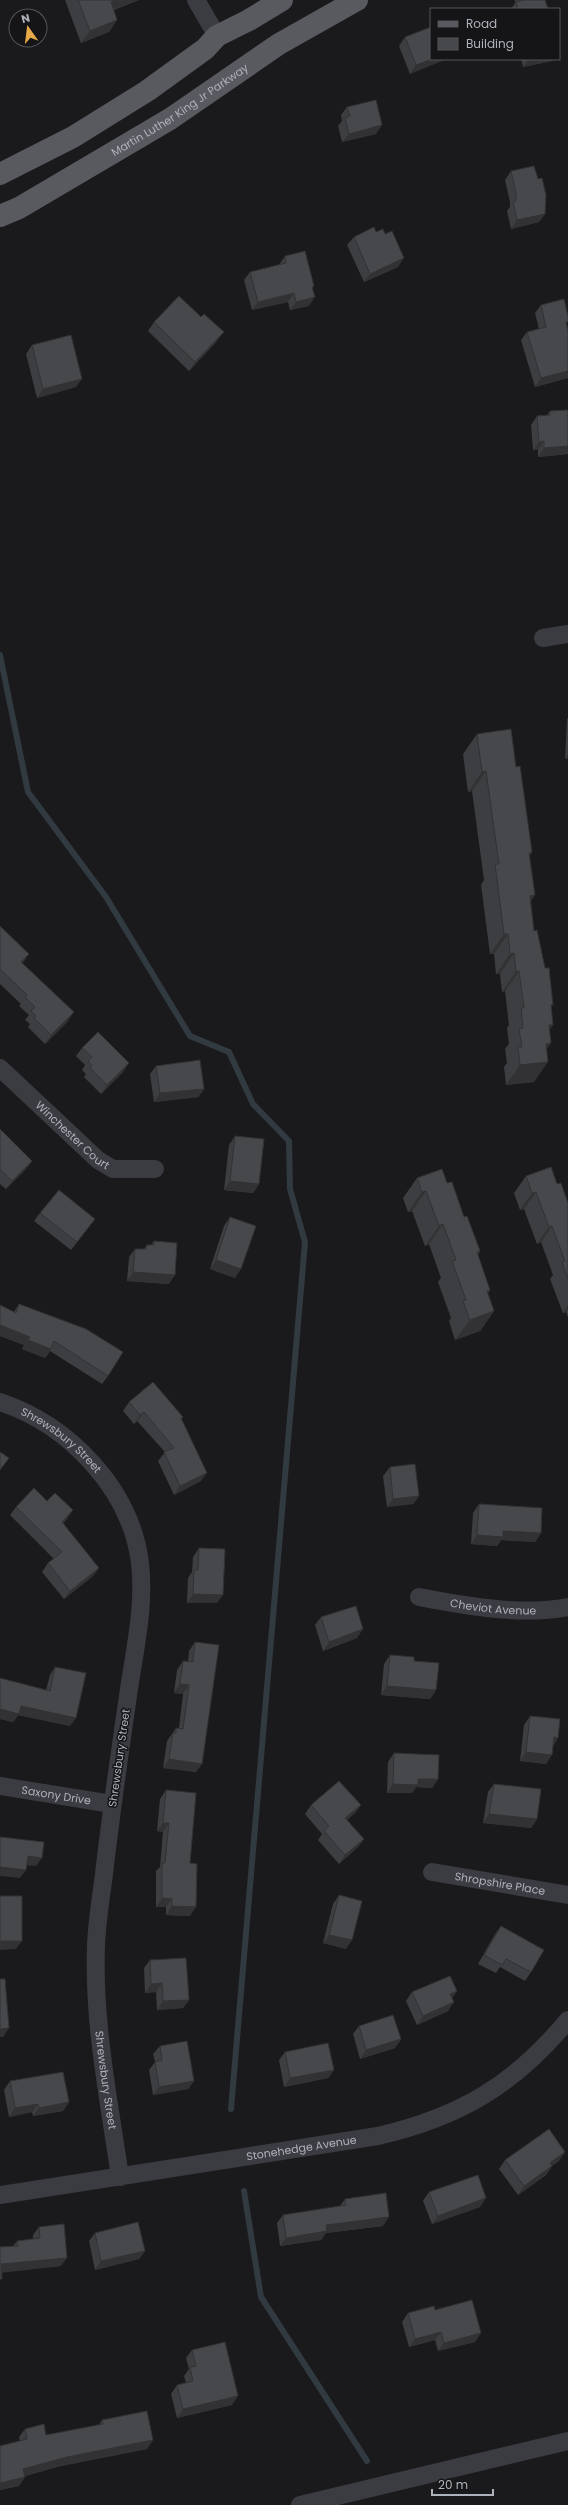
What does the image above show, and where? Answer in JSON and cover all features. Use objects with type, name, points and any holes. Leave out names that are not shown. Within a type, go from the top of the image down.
[{"type":"main road","points":[[0,174],[73,137],[140,95],[205,49],[217,36],[249,20],[282,0]]},
{"type":"main road","name":"Martin Luther King Jr Parkway","points":[[0,216],[19,208],[170,119],[279,44],[357,0]]},
{"type":"street","points":[[196,0],[217,36]]},
{"type":"street","points":[[544,638],[568,634]]},
{"type":"street","name":"Winchester Court","points":[[1,1071],[98,1160],[113,1168],[155,1169]]},
{"type":"street","name":"Shrewsbury Street","points":[[0,1402],[45,1421],[89,1459],[113,1492],[135,1540],[142,1588],[139,1620],[112,1804],[96,1944],[96,1987],[101,2042],[120,2177]]},
{"type":"street","name":"Cheviot Avenue","points":[[419,1597],[460,1605],[505,1609],[550,1610],[568,1607]]},
{"type":"street","name":"Saxony Drive","points":[[0,1786],[112,1804]]},
{"type":"street","name":"Shropshire Place","points":[[432,1872],[568,1895]]},
{"type":"street","name":"Stonehedge Avenue","points":[[0,2195],[378,2136],[433,2121],[486,2095],[509,2078],[535,2057],[568,2020]]},
{"type":"street","points":[[300,2505],[568,2441]]},
{"type":"building","points":[[78,0],[116,0],[111,2],[117,20],[90,31]]},
{"type":"building","points":[[523,0],[545,0],[548,8],[518,8],[516,2]]},
{"type":"building","points":[[430,27],[430,60],[416,65],[405,37]]},
{"type":"building","points":[[376,100],[382,125],[349,134],[345,118],[350,116],[347,107]]},
{"type":"building","points":[[534,166],[538,179],[542,178],[546,195],[545,214],[517,220],[513,202],[516,201],[516,193],[511,171]]},
{"type":"building","points":[[374,227],[376,232],[383,229],[385,234],[392,231],[404,258],[370,274],[354,237]]},
{"type":"building","points":[[305,251],[314,286],[312,287],[315,297],[296,302],[294,293],[258,302],[250,272],[286,263],[285,256]]},
{"type":"building","points":[[179,296],[201,317],[204,314],[224,332],[195,362],[154,322]]},
{"type":"building","points":[[564,299],[568,316],[568,322],[566,322],[568,331],[568,371],[541,378],[527,332],[546,327],[541,305]]},
{"type":"building","points":[[71,335],[82,379],[43,389],[32,345]]},
{"type":"building","points":[[568,410],[568,446],[544,448],[544,441],[539,442],[537,416],[550,415],[550,411]]},
{"type":"building","points":[[511,729],[516,767],[520,766],[532,852],[529,853],[535,895],[530,896],[534,931],[537,930],[545,968],[549,968],[553,1005],[551,1005],[553,1025],[549,1025],[551,1043],[546,1044],[548,1062],[520,1065],[518,1047],[522,1047],[519,1029],[523,1028],[521,1008],[524,1008],[519,971],[516,972],[514,953],[510,954],[508,934],[504,934],[495,864],[499,864],[486,771],[482,772],[477,734]]},
{"type":"building","points":[[0,926],[29,954],[21,962],[74,1012],[51,1035],[34,1018],[36,1016],[31,1011],[35,1007],[25,997],[27,995],[0,969]]},
{"type":"building","points":[[98,1032],[129,1063],[107,1085],[90,1068],[92,1065],[88,1061],[92,1057],[82,1048]]},
{"type":"building","points":[[200,1060],[204,1089],[160,1093],[156,1066]]},
{"type":"building","points":[[0,1129],[32,1161],[12,1181],[0,1169]]},
{"type":"building","points":[[235,1136],[264,1139],[259,1184],[230,1181]]},
{"type":"building","points":[[551,1167],[557,1184],[561,1183],[568,1203],[568,1279],[562,1262],[565,1261],[552,1226],[549,1227],[536,1192],[532,1193],[526,1176]]},
{"type":"building","points":[[442,1169],[447,1183],[452,1182],[464,1217],[467,1216],[480,1251],[477,1252],[490,1290],[487,1291],[494,1311],[470,1320],[463,1301],[466,1300],[452,1261],[456,1260],[443,1224],[439,1226],[426,1191],[422,1192],[417,1178]]},
{"type":"building","points":[[59,1190],[95,1219],[77,1242],[40,1213]]},
{"type":"building","points":[[230,1217],[256,1226],[241,1269],[216,1260]]},
{"type":"building","points":[[154,1241],[177,1243],[175,1275],[133,1272],[135,1249],[146,1249],[147,1245],[154,1245]]},
{"type":"building","points":[[19,1304],[86,1329],[123,1352],[108,1376],[54,1341],[51,1349],[28,1340],[30,1337],[0,1325],[0,1305],[16,1313]]},
{"type":"building","points":[[153,1382],[183,1417],[181,1418],[207,1473],[180,1486],[164,1452],[174,1448],[144,1412],[140,1415],[129,1402]]},
{"type":"building","points":[[0,1452],[9,1458],[0,1470]]},
{"type":"building","points":[[415,1464],[419,1496],[393,1499],[390,1467]]},
{"type":"building","points":[[34,1488],[47,1501],[55,1493],[73,1510],[62,1522],[99,1568],[70,1591],[48,1563],[62,1552],[16,1507]]},
{"type":"building","points":[[479,1504],[542,1508],[541,1533],[503,1531],[503,1537],[477,1535]]},
{"type":"building","points":[[199,1548],[225,1549],[223,1595],[193,1594],[194,1570],[198,1570]]},
{"type":"building","points":[[356,1606],[363,1629],[329,1642],[321,1617]]},
{"type":"building","points":[[195,1642],[219,1645],[202,1764],[169,1759],[173,1733],[176,1733],[176,1728],[183,1729],[189,1685],[180,1684],[183,1661],[193,1662]]},
{"type":"building","points":[[390,1655],[414,1657],[414,1661],[439,1663],[436,1690],[387,1686]]},
{"type":"building","points":[[55,1667],[86,1673],[76,1718],[21,1706],[19,1714],[0,1709],[0,1678],[50,1691]]},
{"type":"building","points":[[530,1716],[560,1719],[558,1738],[554,1737],[552,1755],[526,1752]]},
{"type":"building","points":[[394,1753],[439,1755],[438,1779],[418,1779],[418,1785],[393,1784]]},
{"type":"building","points":[[339,1781],[361,1805],[345,1818],[364,1839],[345,1855],[324,1831],[329,1826],[311,1805]]},
{"type":"building","points":[[494,1784],[541,1789],[537,1819],[489,1814]]},
{"type":"building","points":[[166,1790],[196,1793],[190,1863],[197,1864],[196,1907],[172,1906],[172,1899],[162,1898],[162,1863],[165,1863],[169,1823],[163,1823]]},
{"type":"building","points":[[0,1837],[44,1842],[42,1858],[28,1856],[26,1870],[0,1867]]},
{"type":"building","points":[[339,1895],[362,1901],[352,1940],[329,1935]]},
{"type":"building","points":[[0,1896],[22,1896],[22,1941],[0,1941]]},
{"type":"building","points":[[501,1926],[544,1950],[531,1972],[506,1959],[502,1965],[484,1955]]},
{"type":"building","points":[[186,1958],[189,2000],[163,2001],[162,1983],[151,1984],[150,1960]]},
{"type":"building","points":[[450,1976],[457,1991],[450,1994],[454,2002],[423,2016],[412,1992]]},
{"type":"building","points":[[0,1979],[5,1979],[9,2028],[0,2029]]},
{"type":"building","points":[[393,2015],[401,2039],[366,2050],[359,2026]]},
{"type":"building","points":[[187,2041],[194,2081],[159,2087],[155,2062],[162,2060],[160,2046]]},
{"type":"building","points":[[328,2043],[334,2070],[290,2078],[285,2052]]},
{"type":"building","points":[[63,2072],[69,2102],[39,2108],[38,2104],[15,2108],[10,2081]]},
{"type":"building","points":[[549,2129],[565,2152],[550,2163],[552,2166],[524,2186],[505,2160]]},
{"type":"building","points":[[478,2175],[486,2198],[438,2216],[429,2192]]},
{"type":"building","points":[[386,2193],[389,2217],[326,2225],[327,2231],[286,2238],[283,2215],[346,2205],[345,2199]]},
{"type":"building","points":[[138,2222],[145,2251],[101,2261],[95,2233]]},
{"type":"building","points":[[64,2224],[67,2258],[1,2264],[2,2279],[0,2279],[0,2247],[18,2246],[17,2241],[40,2238],[39,2227]]},
{"type":"building","points":[[472,2300],[481,2333],[444,2343],[441,2332],[415,2339],[408,2313],[434,2306],[435,2310]]},
{"type":"building","points":[[225,2342],[238,2396],[183,2409],[177,2385],[193,2381],[190,2367],[196,2366],[192,2350]]},
{"type":"building","points":[[147,2411],[153,2440],[67,2457],[23,2469],[25,2477],[0,2483],[0,2446],[27,2439],[25,2429],[44,2424],[46,2435],[103,2424],[102,2420]]},
{"type":"waterway","points":[[0,655],[28,792],[106,897],[190,1036],[229,1052],[253,1104],[289,1141],[290,1189],[305,1242],[231,2109]]},
{"type":"waterway","points":[[244,2191],[261,2297],[367,2461]]}]
